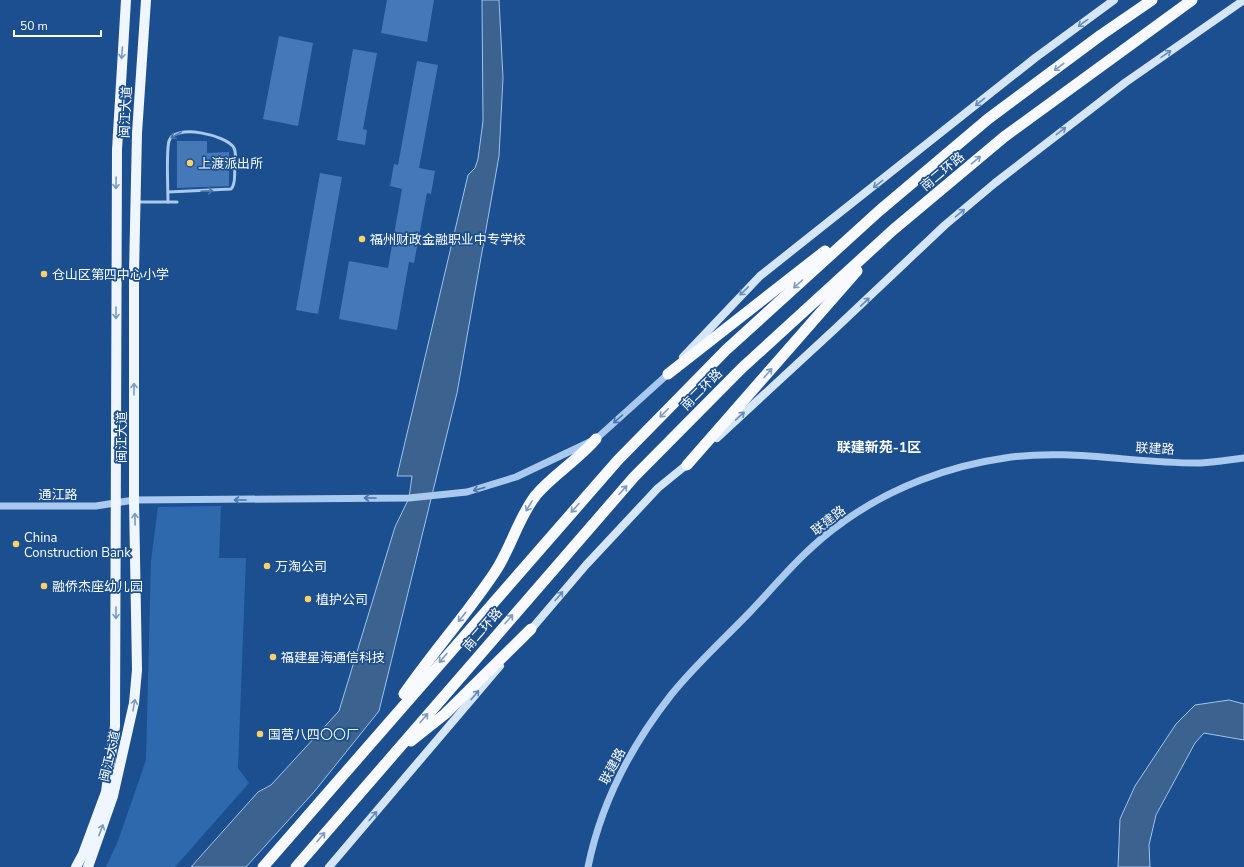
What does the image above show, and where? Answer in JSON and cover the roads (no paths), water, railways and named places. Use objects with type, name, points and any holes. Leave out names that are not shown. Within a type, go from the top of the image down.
[{"type":"highway","name":"南二环路","points":[[263,867],[371,741],[618,460],[726,350],[879,211],[988,119],[1101,35],[1152,0]]},
{"type":"highway","name":"南二环路","points":[[296,867],[634,477],[742,368],[893,230],[1004,138],[1113,56],[1192,0]]},
{"type":"highway","points":[[668,374],[776,288],[879,211]]},
{"type":"highway","points":[[687,465],[893,230]]},
{"type":"highway","points":[[371,741],[430,657],[496,571],[535,497],[544,485],[585,452],[596,439]]},
{"type":"highway","points":[[388,760],[445,714],[531,629]]},
{"type":"main road","name":"闽江大道","points":[[76,867],[83,854],[106,792],[116,726],[117,150],[126,0]]},
{"type":"main road","name":"闽江大道","points":[[88,867],[114,796],[134,703],[137,670],[134,500],[135,202],[137,120],[146,0]]},
{"type":"main road","points":[[668,374],[760,276],[1035,58],[1114,0]]},
{"type":"main road","points":[[329,867],[586,565],[658,488],[687,465],[831,334],[945,225],[989,188],[1126,82],[1244,0]]},
{"type":"street","name":"通江路","points":[[0,506],[116,504],[134,500],[409,498],[432,497],[467,492],[516,477],[596,439],[668,374]]},
{"type":"street","name":"联建路","points":[[588,867],[597,830],[614,786],[632,753],[668,700],[800,558],[832,530],[874,502],[922,480],[959,467],[1005,458],[1054,454],[1200,463],[1244,458]]},
{"type":"lane","points":[[168,192],[231,190],[234,184],[235,153],[233,147],[226,140],[216,136],[184,131],[174,135],[168,142],[168,192],[168,202]]},
{"type":"lane","points":[[135,202],[177,202]]},
{"type":"place","name":"上渡派出所","points":[[190,163]]},
{"type":"place","name":"福州财政金融职业中专学校","points":[[362,239]]},
{"type":"place","name":"仓山区第四中心小学","points":[[44,274]]},
{"type":"place","name":"China Construction Bank","points":[[16,544]]},
{"type":"place","name":"万淘公司","points":[[267,566]]},
{"type":"place","name":"融侨杰座幼儿园","points":[[44,586]]},
{"type":"place","name":"植护公司","points":[[308,599]]},
{"type":"place","name":"福建星海通信科技","points":[[273,657]]},
{"type":"place","name":"国营八四〇〇厂","points":[[260,734]]},
{"type":"district","name":"联建新苑-1区","points":[[879,447]]}]
